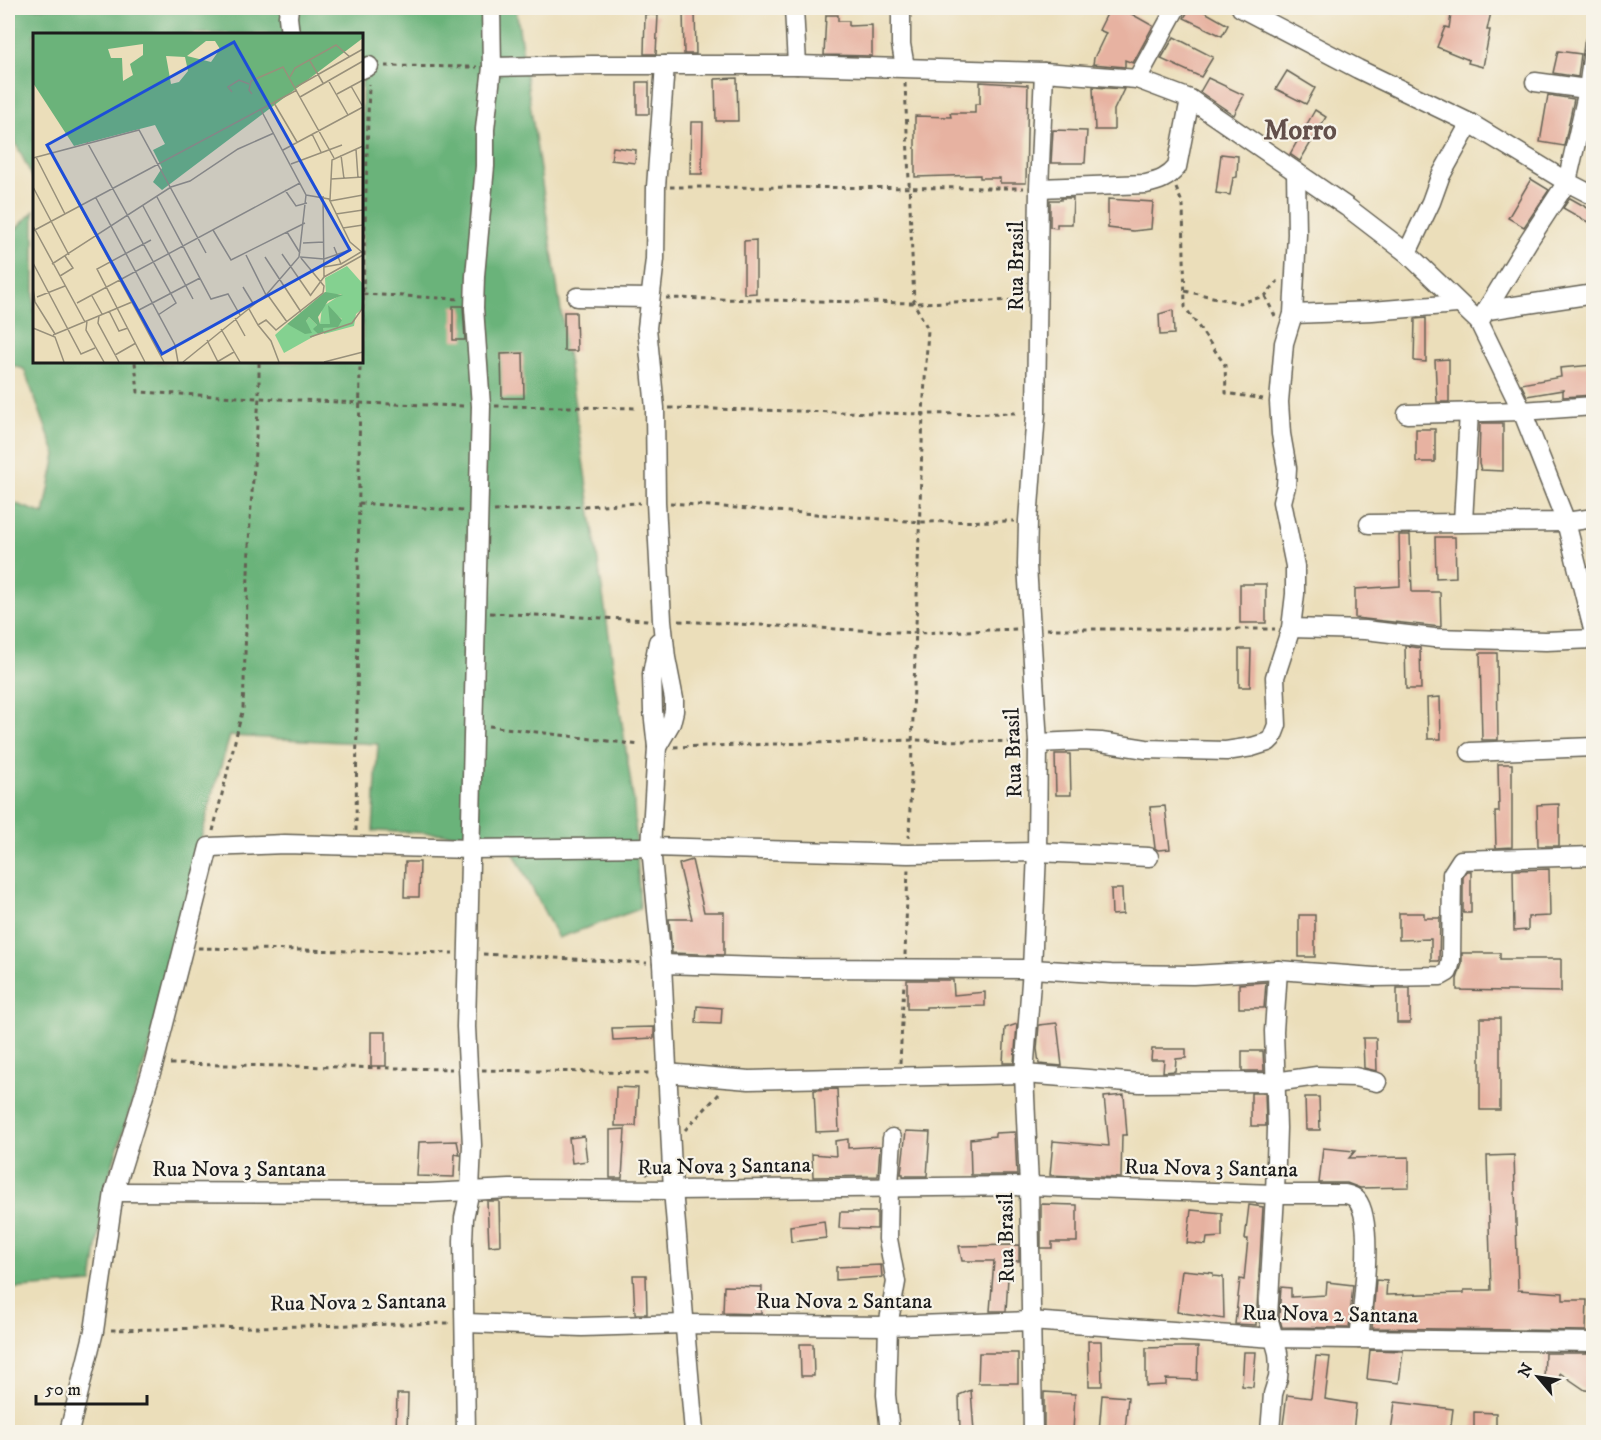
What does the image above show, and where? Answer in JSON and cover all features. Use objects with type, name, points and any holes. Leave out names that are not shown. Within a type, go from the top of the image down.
[{"type":"street","points":[[289,8],[290,33]]},
{"type":"street","points":[[466,1432],[464,1218],[470,1190],[472,1145],[467,1070],[468,953],[481,406],[474,308],[485,166],[485,129],[492,67],[491,8]]},
{"type":"street","points":[[795,8],[797,65]]},
{"type":"street","points":[[901,8],[901,44],[904,67]]},
{"type":"street","points":[[1137,79],[1176,8]]},
{"type":"street","points":[[1241,8],[1358,69],[1470,123],[1593,196]]},
{"type":"street","points":[[1484,316],[1529,240],[1568,182],[1591,90],[1593,43]]},
{"type":"street","points":[[665,65],[648,347],[655,408],[656,502],[662,620],[674,711],[671,723],[657,747],[651,847],[662,964],[673,1190],[694,1432]]},
{"type":"street","points":[[492,67],[797,65],[1044,72],[1137,79],[1190,99],[1347,207],[1407,254],[1458,304],[1484,316],[1593,294]]},
{"type":"street","name":"Rua Brasil","points":[[1033,1432],[1029,1186],[1024,1074],[1032,969],[1037,852],[1038,742],[1027,565],[1036,413],[1039,188],[1044,72]]},
{"type":"street","points":[[1535,82],[1591,90]]},
{"type":"street","points":[[1039,188],[1146,184],[1161,181],[1177,167],[1190,99]]},
{"type":"street","points":[[1407,254],[1440,177],[1470,123]]},
{"type":"street","points":[[1038,742],[1082,741],[1146,749],[1226,751],[1252,747],[1268,742],[1272,738],[1277,725],[1275,677],[1291,628],[1295,594],[1295,566],[1282,502],[1287,468],[1281,434],[1279,402],[1284,343],[1293,314],[1296,172]]},
{"type":"street","points":[[577,297],[650,298]]},
{"type":"street","points":[[1293,314],[1458,304]]},
{"type":"street","points":[[1291,628],[1365,630],[1445,638],[1557,641],[1593,633],[1566,522],[1484,316]]},
{"type":"street","points":[[1407,414],[1522,411],[1593,406]]},
{"type":"street","points":[[1463,522],[1469,412]]},
{"type":"street","points":[[1369,524],[1566,522],[1593,518]]},
{"type":"street","points":[[1470,752],[1593,747]]},
{"type":"street","points":[[69,1432],[94,1331],[114,1192],[154,1063],[209,847],[255,844],[355,844],[471,849],[651,847],[909,854],[1037,852],[1149,857]]},
{"type":"street","points":[[662,964],[780,968],[1032,969],[1111,974],[1182,975],[1278,970],[1374,977],[1441,976],[1448,972],[1451,962],[1452,874],[1461,860],[1593,856]]},
{"type":"street","points":[[1270,1432],[1273,1394],[1279,1367],[1268,1317],[1277,1128],[1274,1031],[1278,970]]},
{"type":"street","points":[[666,1073],[749,1080],[1024,1074],[1140,1083],[1275,1082],[1317,1076],[1354,1077],[1377,1082]]},
{"type":"street","points":[[890,1432],[886,1395],[888,1326],[896,1282],[888,1239],[892,1137]]},
{"type":"street","name":"Rua Nova 3 Santana","points":[[114,1192],[428,1193],[519,1189],[673,1190],[1029,1186],[1275,1194],[1335,1193],[1352,1196],[1361,1207],[1366,1257],[1359,1339]]},
{"type":"street","name":"Rua Nova 2 Santana","points":[[466,1323],[582,1327],[686,1324],[888,1326],[1030,1321],[1274,1338],[1593,1342]]},
{"type":"path","points":[[475,300],[363,294],[365,67],[492,67]]},
{"type":"path","points":[[899,1076],[928,329],[914,303],[904,67]]},
{"type":"path","points":[[1170,175],[1183,205],[1185,307],[1225,365],[1226,393],[1279,402]]},
{"type":"path","points":[[656,186],[1039,188]]},
{"type":"path","points":[[1185,291],[1240,303],[1265,296],[1295,261]]},
{"type":"path","points":[[650,298],[914,303],[1039,300]]},
{"type":"path","points":[[135,363],[138,392],[359,403],[481,406],[923,414],[1036,413]]},
{"type":"path","points":[[209,847],[243,708],[259,363]]},
{"type":"path","points":[[355,844],[360,363]]},
{"type":"path","points":[[359,503],[478,512],[656,502],[921,522],[1028,521]]},
{"type":"path","points":[[475,613],[917,633],[1030,629],[1291,628]]},
{"type":"path","points":[[473,724],[657,747],[913,740],[1038,742]]},
{"type":"path","points":[[184,948],[468,953],[662,964]]},
{"type":"path","points":[[154,1063],[666,1073]]},
{"type":"path","name":"Rua Nova 2 Santana","points":[[94,1331],[466,1323]]},
{"type":"green space","points":[[8,8],[516,8],[634,804],[640,909],[558,938],[505,836],[373,831],[378,744],[230,736],[211,799],[151,1043],[106,1185],[92,1283],[8,1289],[8,501],[44,514],[56,455],[24,369],[8,364],[8,237],[33,212],[33,363],[363,363],[363,33],[33,33],[33,178],[8,128]]},
{"type":"building","points":[[1110,8],[1121,8],[1153,26],[1133,63],[1125,60],[1125,67],[1093,64],[1106,33],[1099,30]]},
{"type":"building","points":[[1190,8],[1198,8],[1228,25],[1222,36],[1184,18]]},
{"type":"building","points":[[1452,8],[1492,8],[1483,67],[1468,63],[1469,60],[1437,47],[1445,27],[1449,28]]},
{"type":"building","points":[[683,11],[695,11],[696,54],[684,54]]},
{"type":"building","points":[[645,14],[658,15],[656,54],[644,54]]},
{"type":"building","points":[[826,15],[838,15],[838,21],[849,21],[849,26],[872,25],[872,56],[824,55]]},
{"type":"building","points":[[1174,37],[1213,57],[1201,77],[1161,59]]},
{"type":"building","points":[[1558,51],[1581,54],[1578,77],[1553,73]]},
{"type":"building","points":[[1287,71],[1315,88],[1306,104],[1276,89]]},
{"type":"building","points":[[737,78],[738,121],[716,121],[715,79]]},
{"type":"building","points":[[1208,78],[1244,95],[1234,115],[1200,92]]},
{"type":"building","points":[[637,82],[649,82],[649,114],[637,114]]},
{"type":"building","points":[[980,82],[1028,85],[1026,183],[1000,183],[1000,178],[980,178],[980,175],[915,177],[915,116],[951,117],[950,113],[975,113],[975,104],[980,104]]},
{"type":"building","points":[[1093,87],[1124,89],[1114,110],[1114,130],[1095,130]]},
{"type":"building","points":[[1548,95],[1574,99],[1564,146],[1540,142]]},
{"type":"building","points":[[1315,110],[1326,117],[1300,161],[1290,154]]},
{"type":"building","points":[[691,122],[703,122],[702,174],[690,174]]},
{"type":"building","points":[[1053,130],[1087,131],[1085,163],[1051,163]]},
{"type":"building","points":[[613,147],[636,150],[635,163],[611,160]]},
{"type":"building","points":[[1221,154],[1238,156],[1237,177],[1233,178],[1230,195],[1216,193]]},
{"type":"building","points":[[1531,179],[1549,190],[1524,227],[1508,218]]},
{"type":"building","points":[[1061,198],[1073,198],[1072,224],[1057,224],[1057,228],[1050,227],[1050,200],[1061,200]]},
{"type":"building","points":[[1570,198],[1593,211],[1593,225],[1563,208]]},
{"type":"building","points":[[1108,199],[1153,202],[1151,229],[1133,231],[1108,228]]},
{"type":"building","points":[[756,240],[756,293],[744,294],[744,241]]},
{"type":"building","points":[[453,306],[463,306],[465,340],[453,340]]},
{"type":"building","points":[[1173,310],[1174,334],[1160,335],[1159,314]]},
{"type":"building","points":[[564,312],[576,312],[577,351],[564,351]]},
{"type":"building","points":[[1426,318],[1426,362],[1414,361],[1415,319]]},
{"type":"building","points":[[523,353],[524,398],[502,398],[501,354]]},
{"type":"building","points":[[1449,359],[1449,402],[1437,402],[1435,360]]},
{"type":"building","points":[[1593,365],[1593,395],[1563,397],[1563,390],[1527,396],[1521,384],[1561,377],[1560,368]]},
{"type":"building","points":[[1480,423],[1503,423],[1503,471],[1481,470],[1479,464]]},
{"type":"building","points":[[1416,429],[1435,429],[1435,462],[1416,462]]},
{"type":"building","points":[[1399,535],[1410,535],[1412,592],[1440,592],[1441,627],[1355,618],[1355,589],[1400,586]]},
{"type":"building","points":[[1435,537],[1455,537],[1456,577],[1436,578]]},
{"type":"building","points":[[1240,584],[1266,584],[1266,623],[1240,623]]},
{"type":"building","points":[[1405,646],[1420,648],[1421,689],[1406,689]]},
{"type":"building","points":[[1239,649],[1251,649],[1250,687],[1239,687]]},
{"type":"building","points":[[1480,653],[1497,653],[1498,740],[1482,740]]},
{"type":"building","points":[[1440,697],[1441,739],[1428,739],[1427,698]]},
{"type":"building","points":[[1055,754],[1070,754],[1071,795],[1056,795]]},
{"type":"building","points":[[1498,764],[1512,764],[1512,847],[1496,848],[1495,812],[1499,812]]},
{"type":"building","points":[[1559,804],[1559,846],[1538,846],[1537,805]]},
{"type":"building","points":[[1165,806],[1170,849],[1158,850],[1155,848],[1150,807]]},
{"type":"building","points":[[692,860],[704,912],[724,912],[724,955],[672,953],[669,919],[692,919],[679,864]]},
{"type":"building","points":[[405,862],[420,862],[419,897],[404,897]]},
{"type":"building","points":[[1549,869],[1550,916],[1528,917],[1528,930],[1514,931],[1513,870]]},
{"type":"building","points":[[1467,871],[1471,871],[1471,913],[1463,913],[1463,877]]},
{"type":"building","points":[[1111,889],[1122,889],[1123,914],[1112,915]]},
{"type":"building","points":[[1399,913],[1424,913],[1424,918],[1440,918],[1439,961],[1431,961],[1431,939],[1399,940]]},
{"type":"building","points":[[1299,915],[1315,915],[1315,957],[1299,957]]},
{"type":"building","points":[[1462,953],[1500,953],[1500,959],[1561,959],[1561,992],[1457,990]]},
{"type":"building","points":[[907,980],[953,980],[954,995],[985,992],[985,1006],[907,1009]]},
{"type":"building","points":[[1266,982],[1264,1008],[1239,1008],[1239,984]]},
{"type":"building","points":[[1397,988],[1410,988],[1410,1023],[1397,1023]]},
{"type":"building","points":[[697,1006],[722,1008],[721,1024],[696,1023]]},
{"type":"building","points":[[1480,1018],[1500,1018],[1500,1110],[1480,1110]]},
{"type":"building","points":[[1057,1023],[1062,1066],[1039,1064],[1037,1049],[1039,1025]]},
{"type":"building","points":[[1017,1024],[1014,1063],[1003,1063],[1005,1028]]},
{"type":"building","points":[[654,1027],[654,1038],[613,1040],[612,1028]]},
{"type":"building","points":[[371,1032],[386,1032],[386,1066],[371,1066]]},
{"type":"building","points":[[1363,1038],[1376,1038],[1377,1071],[1364,1068]]},
{"type":"building","points":[[1152,1049],[1186,1049],[1186,1058],[1176,1059],[1175,1071],[1163,1072],[1164,1060],[1151,1060]]},
{"type":"building","points":[[1242,1051],[1263,1051],[1264,1071],[1242,1071]]},
{"type":"building","points":[[616,1087],[638,1088],[636,1126],[615,1126]]},
{"type":"building","points":[[837,1089],[839,1131],[816,1132],[814,1090]]},
{"type":"building","points":[[1251,1093],[1265,1093],[1266,1126],[1251,1126]]},
{"type":"building","points":[[1124,1095],[1127,1135],[1122,1135],[1121,1178],[1050,1175],[1053,1141],[1109,1146],[1104,1097]]},
{"type":"building","points":[[1305,1097],[1319,1097],[1320,1130],[1306,1130]]},
{"type":"building","points":[[625,1129],[622,1178],[610,1178],[610,1130]]},
{"type":"building","points":[[906,1131],[930,1132],[927,1176],[903,1176],[901,1174]]},
{"type":"building","points":[[1015,1132],[1017,1175],[971,1175],[970,1139],[995,1136],[995,1133]]},
{"type":"building","points":[[584,1136],[587,1161],[572,1163],[569,1138]]},
{"type":"building","points":[[848,1139],[848,1148],[880,1146],[878,1176],[813,1177],[812,1154],[836,1156],[835,1141]]},
{"type":"building","points":[[457,1141],[460,1155],[455,1154],[454,1177],[417,1176],[419,1142]]},
{"type":"building","points":[[1323,1148],[1355,1151],[1349,1158],[1409,1157],[1409,1187],[1360,1188],[1347,1183],[1319,1183]]},
{"type":"building","points":[[1514,1155],[1518,1290],[1563,1293],[1563,1300],[1587,1300],[1586,1331],[1372,1328],[1376,1280],[1387,1281],[1386,1295],[1491,1290],[1487,1156]]},
{"type":"building","points":[[487,1201],[499,1201],[500,1245],[489,1246]]},
{"type":"building","points":[[1041,1204],[1077,1205],[1077,1242],[1052,1242],[1052,1248],[1041,1248]]},
{"type":"building","points":[[1249,1205],[1263,1207],[1256,1325],[1235,1324],[1240,1279],[1244,1280]]},
{"type":"building","points":[[1191,1210],[1222,1213],[1222,1237],[1207,1238],[1206,1245],[1187,1243]]},
{"type":"building","points":[[840,1212],[877,1212],[877,1229],[839,1228]]},
{"type":"building","points":[[824,1221],[826,1238],[791,1242],[790,1226]]},
{"type":"building","points":[[1019,1245],[1019,1261],[1009,1261],[1006,1311],[990,1311],[994,1261],[962,1261],[959,1246]]},
{"type":"building","points":[[881,1265],[882,1277],[836,1280],[836,1267]]},
{"type":"building","points":[[1182,1270],[1213,1273],[1213,1276],[1223,1277],[1224,1319],[1177,1312]]},
{"type":"building","points":[[633,1275],[646,1275],[647,1314],[635,1314]]},
{"type":"building","points":[[1327,1282],[1353,1285],[1349,1328],[1282,1327],[1279,1316],[1281,1287],[1291,1288],[1291,1297],[1326,1295]]},
{"type":"building","points":[[724,1286],[762,1287],[761,1314],[723,1313]]},
{"type":"building","points":[[1088,1341],[1101,1341],[1102,1386],[1089,1386]]},
{"type":"building","points":[[800,1344],[813,1344],[814,1376],[801,1376]]},
{"type":"building","points":[[1198,1347],[1197,1380],[1166,1379],[1166,1385],[1146,1386],[1146,1348]]},
{"type":"building","points":[[1370,1350],[1403,1351],[1399,1383],[1367,1379]]},
{"type":"building","points":[[1244,1352],[1256,1352],[1253,1387],[1242,1386]]},
{"type":"building","points":[[979,1353],[1018,1353],[1018,1383],[978,1383]]},
{"type":"building","points":[[1545,1353],[1593,1353],[1593,1391],[1585,1390],[1560,1373],[1559,1384],[1544,1383]]},
{"type":"building","points":[[1316,1356],[1330,1357],[1325,1399],[1356,1404],[1353,1432],[1282,1432],[1287,1395],[1311,1398]]},
{"type":"building","points":[[971,1390],[974,1432],[960,1432],[959,1395]]},
{"type":"building","points":[[1044,1392],[1075,1394],[1073,1432],[1044,1432]]},
{"type":"building","points":[[397,1394],[408,1394],[407,1432],[396,1432]]},
{"type":"building","points":[[1102,1395],[1128,1397],[1125,1432],[1099,1432]]},
{"type":"building","points":[[1395,1402],[1453,1409],[1450,1432],[1391,1432]]},
{"type":"building","points":[[1474,1412],[1496,1413],[1496,1432],[1474,1432]]},
{"type":"district","name":"Morro","points":[[1300,129]]}]
